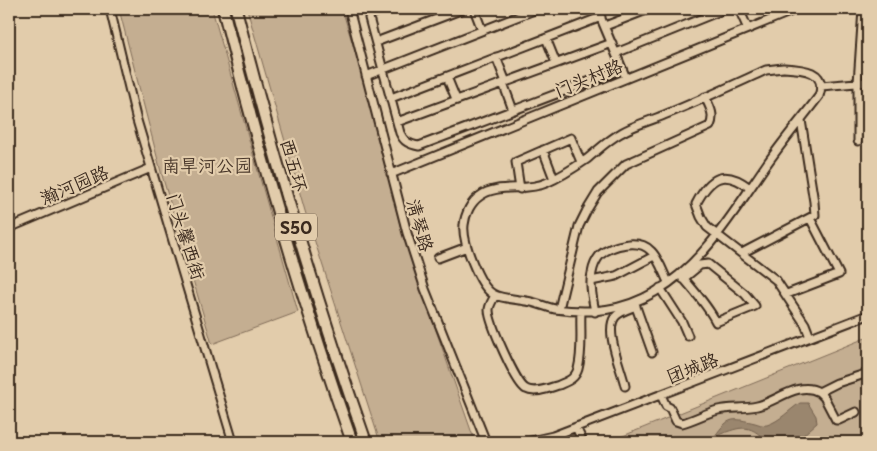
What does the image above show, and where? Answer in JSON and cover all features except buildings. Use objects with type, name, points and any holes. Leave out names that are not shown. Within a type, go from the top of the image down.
[{"type":"highway","name":"西五环","points":[[223,9],[252,120],[288,245],[352,442]]},
{"type":"highway","name":"西五环","points":[[236,9],[300,241],[366,442]]},
{"type":"street","name":"门头馨西街","points":[[110,9],[136,117],[233,442]]},
{"type":"street","name":"清琴路","points":[[349,9],[407,233],[425,289],[486,442]]},
{"type":"street","points":[[384,9],[371,14],[369,18],[397,122],[404,141],[410,144],[419,146],[622,69]]},
{"type":"street","points":[[376,42],[461,9]]},
{"type":"street","points":[[474,9],[482,30]]},
{"type":"street","points":[[366,76],[537,9]]},
{"type":"street","points":[[597,9],[626,78]]},
{"type":"street","points":[[605,26],[649,9]]},
{"type":"street","points":[[616,54],[725,9]]},
{"type":"street","points":[[738,9],[748,29]]},
{"type":"street","name":"门头村路","points":[[391,174],[797,9]]},
{"type":"street","points":[[858,141],[858,84],[863,9]]},
{"type":"street","points":[[391,98],[601,17]]},
{"type":"street","points":[[546,38],[556,63]]},
{"type":"street","points":[[397,122],[612,43]]},
{"type":"street","points":[[496,57],[513,110]]},
{"type":"street","points":[[635,304],[595,312],[559,309],[495,295],[487,290],[479,277],[467,247],[463,226],[468,208],[480,194],[502,188],[520,188],[544,184],[581,162],[622,132],[766,70],[783,68],[803,69],[815,74],[821,86],[819,96],[750,188],[718,235],[681,277]]},
{"type":"street","points":[[447,77],[456,100]]},
{"type":"street","points":[[821,86],[868,82]]},
{"type":"street","points":[[559,309],[579,226],[598,192],[626,164],[710,126],[713,120],[706,97]]},
{"type":"street","points":[[742,253],[815,215],[801,120]]},
{"type":"street","points":[[520,188],[516,162],[542,150],[571,138],[581,162]]},
{"type":"street","points":[[542,150],[554,179]]},
{"type":"street","name":"瀚河园路","points":[[9,228],[152,168]]},
{"type":"street","points":[[750,188],[736,179],[727,177],[716,178],[702,193],[696,204],[707,226],[776,280],[805,324],[810,337]]},
{"type":"street","points":[[787,294],[839,274],[810,218]]},
{"type":"street","points":[[595,312],[591,275],[595,263],[600,256],[616,247],[639,244],[650,250],[668,282]]},
{"type":"street","points":[[438,258],[467,247]]},
{"type":"street","points":[[592,281],[616,276],[654,256]]},
{"type":"street","points":[[625,386],[614,345],[612,322],[616,316],[668,282],[681,277],[703,263],[708,264],[745,294],[755,306],[716,322],[705,304],[681,277]]},
{"type":"street","points":[[660,288],[682,322],[688,336]]},
{"type":"street","points":[[495,295],[489,307],[490,318],[508,361],[523,388],[532,392],[554,387],[572,380],[578,370],[580,357],[581,311]]},
{"type":"street","points":[[635,304],[652,352]]},
{"type":"street","name":"团城路","points":[[526,442],[553,436],[868,315]]},
{"type":"street","points":[[819,392],[837,383],[868,373]]},
{"type":"street","points":[[661,395],[676,421],[682,423],[716,410],[758,406],[795,390],[809,389],[819,392],[824,397],[836,420],[856,412]]},
{"type":"street","points":[[576,427],[583,442]]},
{"type":"green space","name":"南旱河公园","points":[[119,9],[212,9],[298,312],[212,344],[161,172]]},
{"type":"green space","points":[[247,9],[342,9],[364,81],[402,233],[475,442],[380,442],[305,211]]},
{"type":"green space","points":[[868,337],[868,442],[608,442]]},
{"type":"shaded area","points":[[800,403],[808,403],[816,416],[817,423],[795,442],[767,442],[754,431],[743,428],[715,436],[724,425],[732,420],[767,425]]}]
